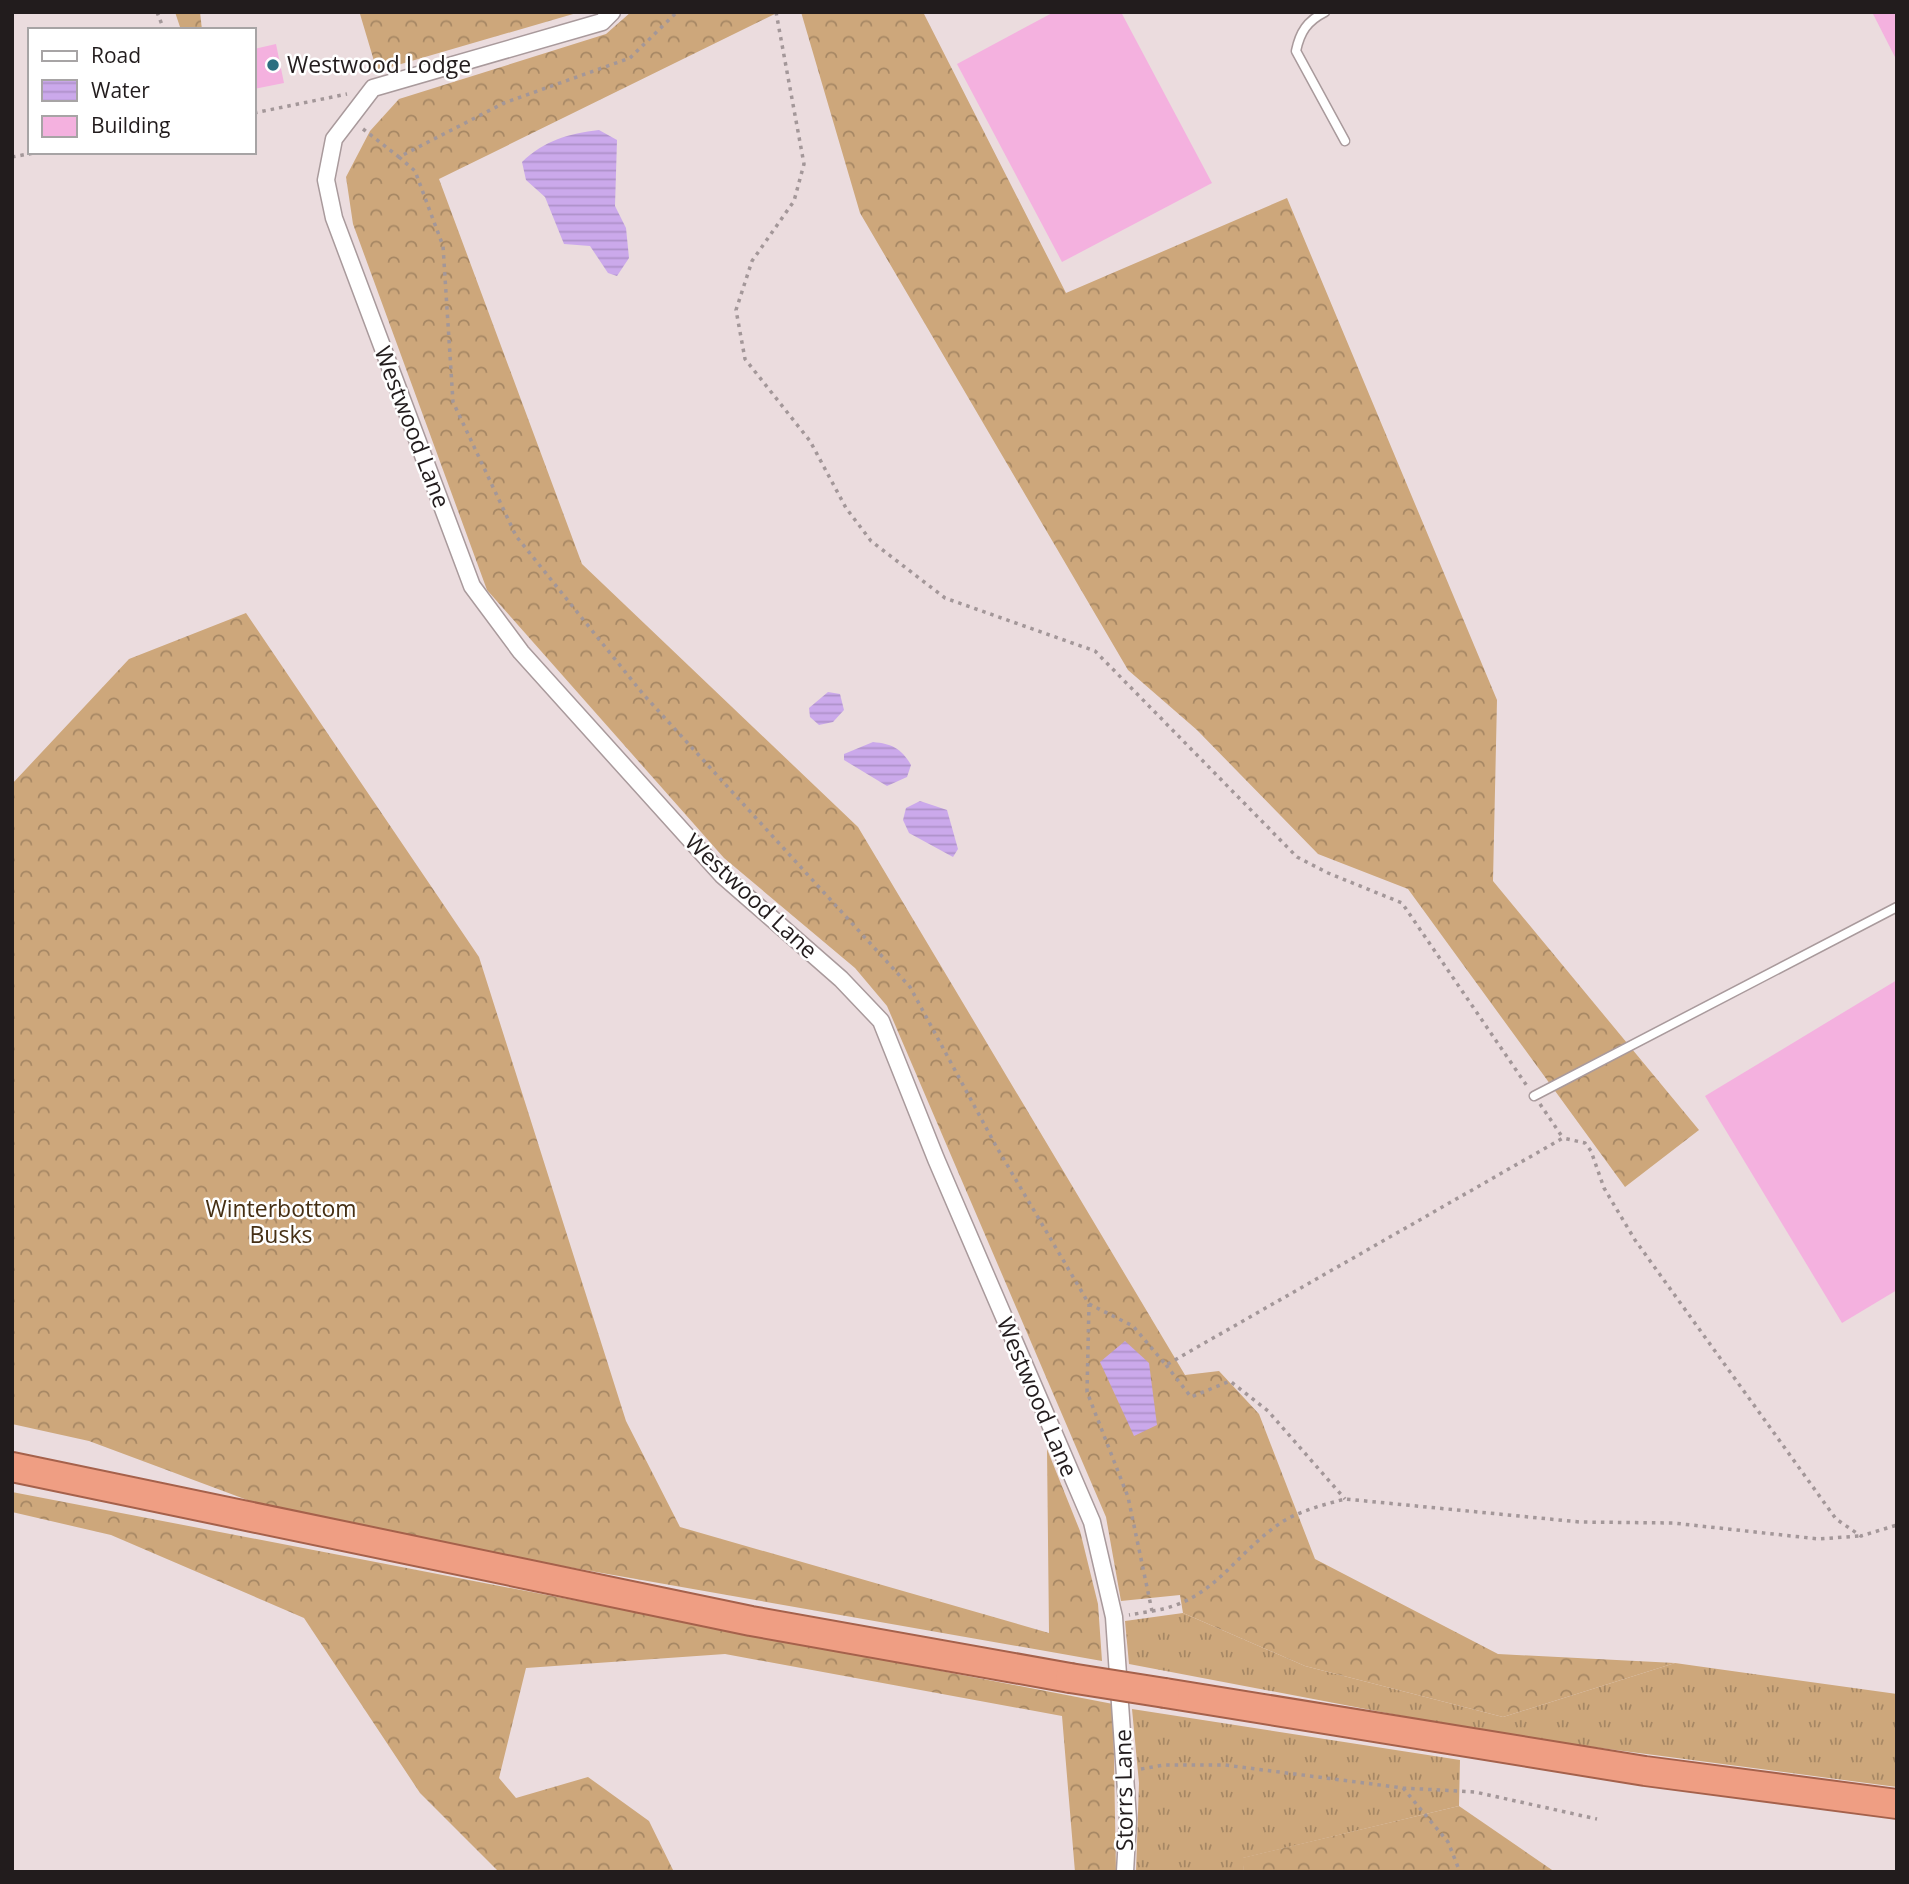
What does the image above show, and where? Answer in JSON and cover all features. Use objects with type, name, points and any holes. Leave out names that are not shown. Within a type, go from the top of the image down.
[{"type":"highway","points":[[12,1467],[751,1621],[1070,1678],[1645,1771],[1897,1804]]},
{"type":"street","points":[[373,89],[602,22],[612,12]]},
{"type":"street","name":"Westwood Lane","points":[[373,89],[334,139],[326,180],[334,218],[472,586],[521,652],[722,875],[841,979],[881,1021],[1004,1322],[1092,1522],[1114,1617],[1122,1708]]},
{"type":"street","name":"Storrs Lane","points":[[1122,1708],[1128,1819],[1125,1872]]},
{"type":"lane","points":[[1325,12],[1313,18],[1300,34],[1296,51],[1345,141]]},
{"type":"lane","points":[[1534,1096],[1897,907]]},
{"type":"path","points":[[399,157],[504,103],[630,58],[677,12]]},
{"type":"path","points":[[776,12],[804,164],[794,201],[752,261],[736,310],[746,359],[810,441],[846,508],[871,541],[945,598],[1095,651],[1297,857],[1328,873],[1402,903],[1563,1138]]},
{"type":"path","points":[[256,113],[373,89]]},
{"type":"path","points":[[350,119],[415,171],[443,246],[453,402],[516,536],[643,694],[910,987],[996,1146],[1089,1304],[1087,1392],[1128,1497],[1152,1611]]},
{"type":"path","points":[[1166,1365],[1563,1138],[1585,1143],[1591,1151],[1604,1188],[1635,1240],[1836,1519],[1861,1536]]},
{"type":"path","points":[[1089,1304],[1133,1326],[1191,1397],[1230,1381],[1268,1411],[1345,1499]]},
{"type":"path","points":[[1114,1617],[1172,1608],[1211,1587],[1280,1524],[1316,1507],[1345,1499],[1580,1522],[1673,1523],[1819,1539],[1861,1536],[1897,1525]]},
{"type":"path","points":[[1125,1771],[1164,1765],[1225,1765],[1403,1788],[1475,1792],[1597,1819]]},
{"type":"path","points":[[1403,1788],[1448,1842],[1460,1872]]},
{"type":"green space","points":[[175,12],[200,12],[202,28],[180,28]]},
{"type":"green space","points":[[356,12],[580,12],[377,71],[360,14]]},
{"type":"green space","points":[[631,12],[779,12],[439,179],[582,564],[858,827],[1185,1375],[1219,1371],[1259,1414],[1315,1559],[1498,1654],[1675,1663],[1503,1717],[1305,1666],[1183,1613],[1180,1595],[1121,1601],[1106,1517],[887,1006],[855,968],[724,858],[487,590],[353,224],[346,177],[370,131],[399,99],[606,34]]},
{"type":"green space","points":[[801,12],[923,12],[1066,293],[1287,198],[1497,700],[1493,881],[1699,1130],[1625,1187],[1408,889],[1318,854],[1197,730],[1128,670],[860,213]]},
{"type":"green space","name":"Winterbottom Busks","points":[[246,613],[479,957],[626,1421],[680,1527],[1049,1633],[1047,1449],[1080,1531],[1098,1604],[1102,1661],[511,1557],[258,1504],[89,1441],[12,1424],[12,784],[129,659]]},
{"type":"green space","points":[[12,1492],[1113,1704],[1116,1872],[1075,1872],[1062,1716],[725,1654],[526,1668],[499,1778],[516,1798],[588,1777],[649,1821],[674,1872],[499,1872],[420,1793],[304,1618],[111,1535],[12,1512]]},
{"type":"green space","points":[[1183,1613],[1305,1666],[1503,1717],[1675,1663],[1897,1694],[1897,1787],[1502,1735],[1129,1664],[1125,1621]]},
{"type":"green space","points":[[1132,1709],[1460,1760],[1459,1806],[1243,1858],[1244,1872],[1136,1872],[1139,1783]]},
{"type":"green space","points":[[1459,1806],[1555,1872],[1244,1872],[1242,1858]]},
{"type":"water","points":[[599,130],[617,140],[615,206],[626,228],[629,258],[617,276],[608,273],[590,246],[564,244],[545,197],[526,180],[522,162],[539,148],[558,139]]},
{"type":"water","points":[[828,692],[840,694],[844,710],[833,722],[819,725],[810,717],[809,708]]},
{"type":"water","points":[[873,742],[891,746],[904,755],[911,765],[907,777],[887,786],[844,760],[844,754]]},
{"type":"water","points":[[920,801],[947,810],[958,849],[953,857],[909,833],[903,820],[906,808]]},
{"type":"water","points":[[1125,1341],[1149,1363],[1157,1425],[1134,1436],[1100,1362]]},
{"type":"building","points":[[1054,12],[1121,12],[1212,183],[1062,262],[957,64]]},
{"type":"building","points":[[1872,12],[1897,12],[1897,61]]},
{"type":"building","name":"Westwood Lodge","points":[[276,44],[284,83],[256,89],[256,49]]},
{"type":"building","points":[[1897,980],[1897,1290],[1842,1323],[1705,1096]]},
{"type":"place","name":"Westwood Lodge","points":[[273,65]]}]
